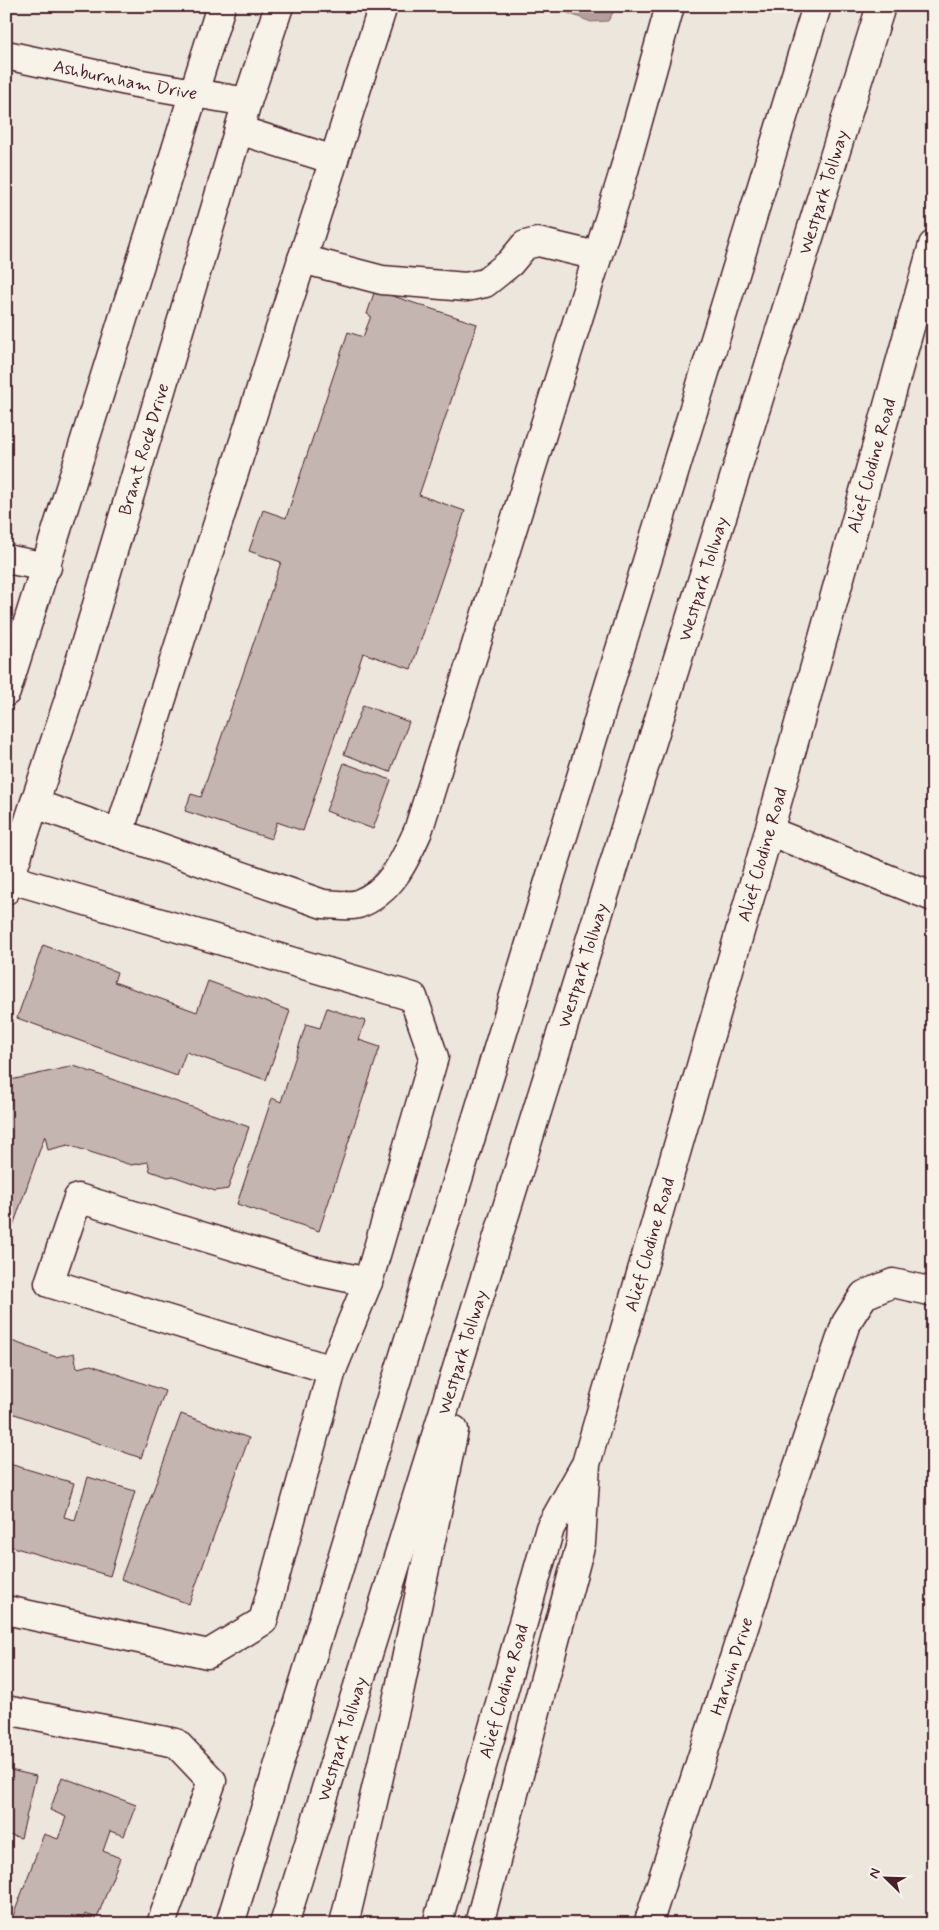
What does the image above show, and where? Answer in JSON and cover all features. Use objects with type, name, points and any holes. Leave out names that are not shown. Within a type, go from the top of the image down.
[{"type":"main road","points":[[6,692],[221,6]]},
{"type":"main road","name":"Brant Rock Drive","points":[[9,885],[68,702],[247,102],[279,6]]},
{"type":"main road","points":[[119,833],[383,6]]},
{"type":"main road","points":[[35,804],[324,904],[357,904],[381,891],[403,865],[418,831],[622,178],[670,6]]},
{"type":"main road","points":[[230,1924],[817,6]]},
{"type":"main road","name":"Westpark Tollway","points":[[284,1924],[881,6]]},
{"type":"main road","name":"Ashburnham Drive","points":[[6,55],[136,83],[247,102]]},
{"type":"main road","points":[[239,130],[334,160]]},
{"type":"main road","points":[[302,259],[382,280],[466,287],[485,282],[510,263],[525,245],[538,242],[597,256]]},
{"type":"main road","name":"Alief Clodine Road","points":[[479,1924],[581,1542],[586,1464],[769,831],[933,245]]},
{"type":"main road","points":[[6,559],[46,567]]},
{"type":"main road","points":[[769,831],[933,897]]},
{"type":"main road","points":[[6,1610],[208,1654],[263,1621],[332,1370],[368,1282],[434,1056],[413,997],[9,885]]},
{"type":"main road","points":[[332,1370],[49,1283],[78,1198],[311,1270],[368,1282]]},
{"type":"main road","points":[[344,1924],[400,1688],[487,1272]]},
{"type":"main road","name":"Harwin Drive","points":[[648,1924],[748,1615],[846,1323],[864,1294],[893,1283],[933,1292]]},
{"type":"main road","name":"Alief Clodine Road","points":[[437,1924],[550,1528],[586,1464]]},
{"type":"main road","points":[[6,1710],[176,1743],[212,1782],[161,1924]]},
{"type":"shaded area","points":[[550,6],[617,6],[608,21],[591,22]]},
{"type":"building","points":[[137,6],[154,6],[152,12]]},
{"type":"building","points":[[375,290],[477,324],[419,495],[465,511],[411,669],[363,653],[303,831],[277,822],[271,839],[185,811],[191,794],[201,797],[281,562],[249,551],[263,510],[286,518],[348,332],[363,337],[371,316],[367,314]]},
{"type":"building","points":[[363,705],[409,722],[390,772],[344,754]]},
{"type":"building","points":[[344,763],[391,780],[373,829],[326,811]]},
{"type":"building","points":[[43,945],[117,972],[114,982],[197,1012],[208,981],[290,1011],[266,1080],[186,1052],[177,1076],[17,1018]]},
{"type":"building","points":[[327,1008],[365,1021],[359,1040],[380,1047],[319,1231],[237,1204],[272,1098],[281,1102],[306,1024],[320,1028]]},
{"type":"building","points":[[74,1066],[249,1127],[228,1189],[215,1191],[173,1176],[168,1177],[150,1171],[148,1162],[131,1165],[68,1145],[48,1150],[45,1135],[6,1246],[6,1081]]},
{"type":"building","points":[[9,1340],[56,1357],[74,1353],[77,1368],[91,1365],[165,1391],[141,1458],[6,1411],[6,1341]]},
{"type":"building","points":[[181,1414],[249,1438],[189,1604],[121,1579]]},
{"type":"building","points":[[6,1463],[74,1483],[64,1517],[75,1520],[88,1477],[135,1491],[110,1576],[6,1545]]},
{"type":"building","points":[[6,1769],[36,1776],[21,1838],[6,1834]]},
{"type":"building","points":[[62,1777],[136,1805],[124,1836],[110,1831],[103,1851],[120,1858],[97,1918],[85,1914],[82,1924],[10,1924],[44,1834],[58,1839],[66,1817],[50,1810]]}]
